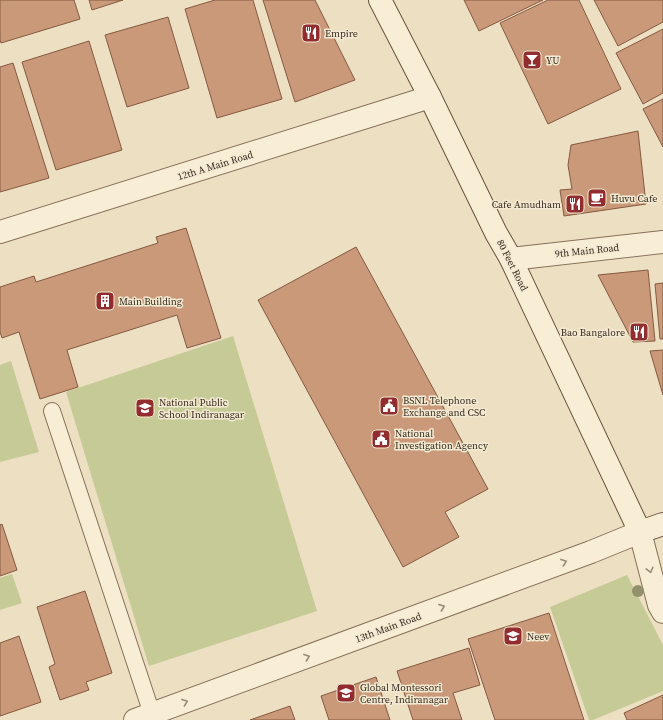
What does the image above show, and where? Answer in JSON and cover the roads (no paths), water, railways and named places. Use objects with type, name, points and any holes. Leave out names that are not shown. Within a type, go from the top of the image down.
[{"type":"street","name":"80 Feet Road","points":[[380,0],[430,97],[496,233],[511,259],[640,532],[659,605],[663,612]]},
{"type":"street","name":"12th A Main Road","points":[[0,232],[430,97]]},
{"type":"street","name":"9th Main Road","points":[[511,259],[663,242]]},
{"type":"street","name":"13th Main Road","points":[[143,717],[663,524]]},
{"type":"street","name":"80 Feet Road","points":[[640,532],[663,556]]},
{"type":"lane","points":[[52,411],[143,717]]},
{"type":"place","name":"Empire","points":[[311,33]]},
{"type":"place","name":"YU","points":[[532,60]]},
{"type":"place","name":"Huvu Cafe","points":[[597,198]]},
{"type":"place","name":"Cafe Amudham","points":[[575,204]]},
{"type":"place","name":"Main Building","points":[[105,301]]},
{"type":"place","name":"Bao Bangalore","points":[[639,332]]},
{"type":"place","name":"BSNL Telephone Exchange and CSC","points":[[389,406]]},
{"type":"place","name":"National Public School Indiranagar","points":[[145,408]]},
{"type":"place","name":"National Investigation Agency","points":[[381,439]]},
{"type":"place","name":"Neev","points":[[513,636]]},
{"type":"place","name":"Global Montessori Centre, Indiranagar","points":[[346,693]]}]
